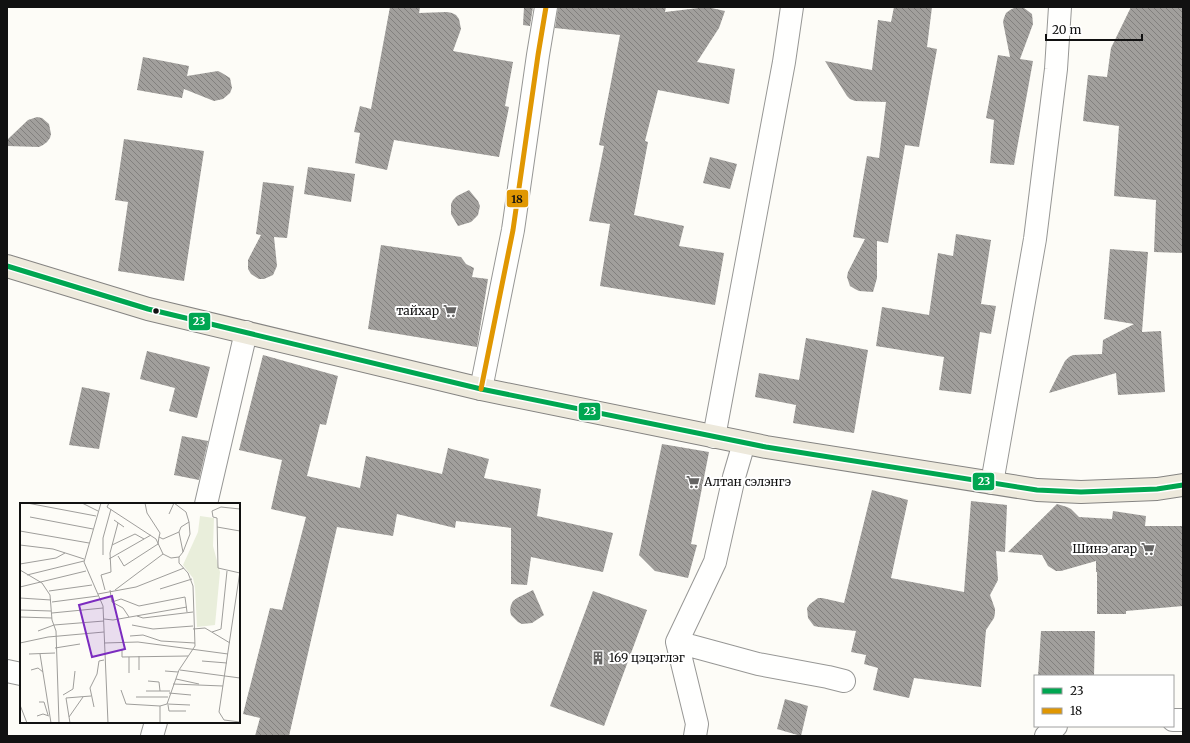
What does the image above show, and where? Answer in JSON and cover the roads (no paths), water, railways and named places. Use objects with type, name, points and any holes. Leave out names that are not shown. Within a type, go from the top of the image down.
[{"type":"main road","points":[[7,266],[148,309],[481,389],[766,448],[1037,490],[1081,492],[1157,489],[1183,485]]},
{"type":"street","points":[[481,389],[513,230],[546,7]]},
{"type":"street","points":[[714,437],[784,62],[792,7]]},
{"type":"street","points":[[992,483],[1035,239],[1056,69],[1060,7]]},
{"type":"street","points":[[206,503],[246,332]]},
{"type":"street","points":[[695,736],[697,724],[677,642],[715,562],[734,477],[744,443]]},
{"type":"street","points":[[677,642],[758,664],[844,681]]},
{"type":"street","points":[[7,671],[20,674]]},
{"type":"street","points":[[152,736],[156,723]]},
{"type":"street","points":[[1046,736],[1055,727]]},
{"type":"place","name":"тайхар","points":[[450,311]]},
{"type":"place","name":"Алтан сэлэнгэ","points":[[693,482]]},
{"type":"place","name":"Шинэ агар","points":[[1148,549]]},
{"type":"place","name":"169 цэцэглэг","points":[[598,658]]}]
